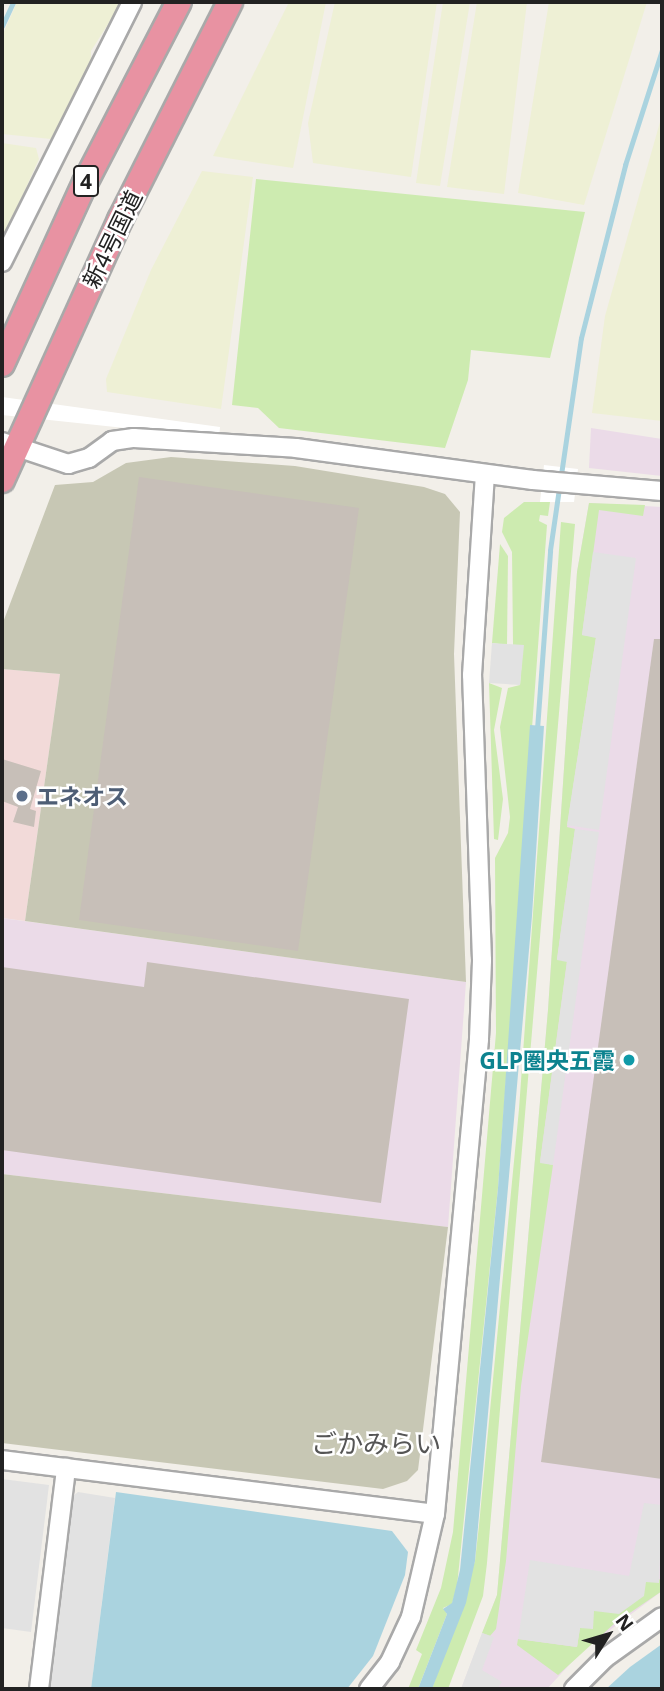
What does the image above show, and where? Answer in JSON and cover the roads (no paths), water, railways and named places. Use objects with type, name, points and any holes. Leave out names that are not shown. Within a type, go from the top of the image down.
[{"type":"highway","name":"新4号国道","points":[[2,364],[85,183],[179,2]]},
{"type":"highway","name":"新4号国道","points":[[2,480],[6,448],[230,2]]},
{"type":"street","points":[[2,262],[132,2]]},
{"type":"street","points":[[6,448],[68,464],[89,458],[112,441],[134,438],[296,448],[533,480],[662,491]]},
{"type":"street","points":[[369,1689],[390,1661],[411,1617],[435,1514],[479,1026],[482,960],[472,675],[485,474]]},
{"type":"street","points":[[2,1460],[435,1514]]},
{"type":"street","points":[[39,1689],[66,1468]]},
{"type":"street","points":[[574,1689],[605,1658],[662,1617]]},
{"type":"water","points":[[530,725],[544,726],[532,916],[475,1561],[466,1603],[432,1689],[418,1689],[447,1614],[443,1609],[452,1603],[460,1570],[498,1188]]},
{"type":"water","points":[[116,1492],[392,1531],[408,1552],[405,1575],[373,1656],[347,1689],[91,1689]]},
{"type":"water","points":[[662,1644],[662,1689],[606,1689],[630,1667]]},
{"type":"waterway","points":[[2,26],[13,2]]},
{"type":"waterway","points":[[537,729],[550,550],[581,338],[625,165],[662,50]]},
{"type":"place","name":"エネオス","points":[[22,796]]},
{"type":"place","name":"GLP圏央五霞","points":[[629,1060]]},
{"type":"district","name":"ごかみらい","points":[[376,1444]]}]
